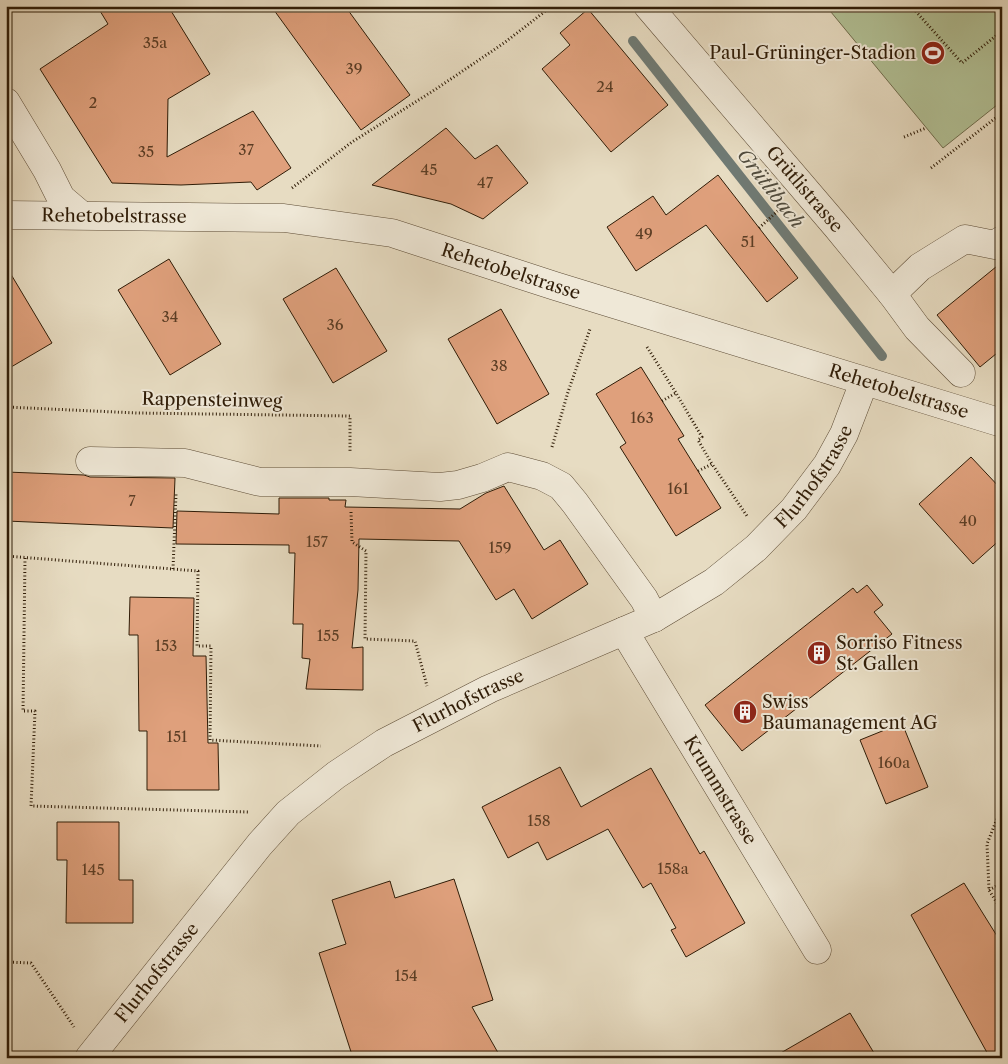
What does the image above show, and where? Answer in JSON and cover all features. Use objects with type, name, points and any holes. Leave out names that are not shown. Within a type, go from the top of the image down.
[{"type":"street","name":"Grütlistrasse","points":[[648,6],[814,200],[892,294],[917,328],[961,373]]},
{"type":"street","points":[[6,102],[47,170],[61,198],[81,215]]},
{"type":"street","name":"Rehetobelstrasse","points":[[6,215],[284,218],[392,232],[555,286],[1002,423]]},
{"type":"street","points":[[892,294],[920,267],[965,239],[995,245],[1002,240]]},
{"type":"street","name":"Flurhofstrasse","points":[[89,1058],[260,844],[288,813],[336,775],[384,743],[422,722],[489,689],[654,618],[714,582],[756,548],[794,508],[827,465],[844,434],[864,382]]},
{"type":"street","points":[[90,461],[185,463],[260,482],[350,482],[440,487],[458,485],[482,478],[508,467],[542,476],[561,486],[576,503],[644,599],[654,618]]},
{"type":"street","name":"Krummstrasse","points":[[624,632],[817,950]]},
{"type":"path","points":[[6,10],[9,6]]},
{"type":"path","points":[[288,190],[352,142],[474,63],[552,6]]},
{"type":"path","points":[[911,6],[962,63],[1002,31]]},
{"type":"path","points":[[931,168],[1002,113]]},
{"type":"path","points":[[904,138],[926,128]]},
{"type":"path","points":[[759,228],[788,201]]},
{"type":"path","points":[[550,453],[590,328]]},
{"type":"path","points":[[657,366],[676,393],[702,438],[698,440],[712,464],[750,520]]},
{"type":"path","points":[[662,401],[676,393]]},
{"type":"path","name":"Rappensteinweg","points":[[6,407],[137,413],[350,416],[350,482]]},
{"type":"path","points":[[698,471],[712,464]]},
{"type":"path","points":[[173,569],[175,504]]},
{"type":"path","points":[[352,516],[352,542],[366,551],[365,639],[414,641],[429,693]]},
{"type":"path","points":[[6,556],[198,571],[197,646],[211,646],[210,740],[326,747]]},
{"type":"path","points":[[25,558],[23,711],[35,711],[31,806],[235,812]]},
{"type":"path","points":[[1002,806],[987,844],[989,890],[1002,911]]},
{"type":"path","points":[[989,890],[1002,884]]},
{"type":"path","points":[[6,962],[31,963],[68,1020]]},
{"type":"green space","name":"Paul-Grüninger-Stadion","points":[[826,6],[1002,6],[1002,101],[943,148]]},
{"type":"building","points":[[97,6],[168,6],[210,74],[168,99],[167,157],[253,111],[291,168],[257,190],[251,182],[181,185],[112,183],[40,69],[108,24]]},
{"type":"building","points":[[271,6],[345,6],[410,95],[361,130]]},
{"type":"building","points":[[588,9],[668,105],[611,152],[542,69],[570,45],[560,33]]},
{"type":"building","points":[[446,128],[475,159],[497,145],[528,183],[483,219],[451,204],[372,185]]},
{"type":"building","points":[[718,175],[798,278],[767,302],[706,225],[636,271],[607,227],[653,196],[666,215]]},
{"type":"building","points":[[169,259],[221,344],[170,375],[118,290]]},
{"type":"building","points":[[1002,262],[1002,349],[980,367],[937,315]]},
{"type":"building","points":[[6,266],[52,343],[6,370]]},
{"type":"building","points":[[336,268],[387,351],[333,383],[283,299]]},
{"type":"building","points":[[501,309],[549,394],[497,424],[448,339]]},
{"type":"building","points":[[641,367],[684,436],[678,439],[721,508],[676,536],[620,447],[626,443],[596,394]]},
{"type":"building","points":[[971,457],[1002,490],[1002,538],[973,564],[919,504]]},
{"type":"building","points":[[6,472],[84,475],[90,477],[175,478],[173,528],[6,521]]},
{"type":"building","points":[[504,486],[544,550],[560,540],[588,584],[532,619],[514,589],[496,600],[459,541],[359,539],[358,590],[352,648],[363,647],[363,690],[306,689],[310,659],[302,658],[303,624],[293,624],[295,553],[289,553],[289,545],[176,544],[177,511],[279,514],[279,498],[346,500],[345,507],[460,509],[486,493]]},
{"type":"building","name":"Sorriso Fitness St. Gallen","points":[[867,585],[883,605],[874,612],[892,634],[742,751],[705,705],[853,588],[857,593]]},
{"type":"building","points":[[130,597],[194,598],[193,656],[206,656],[208,743],[218,743],[219,790],[147,790],[147,731],[139,731],[138,635],[129,635]]},
{"type":"building","points":[[902,723],[928,787],[886,804],[860,740]]},
{"type":"building","points":[[560,767],[581,807],[651,768],[700,854],[704,851],[745,923],[686,957],[671,930],[676,928],[651,883],[643,888],[608,829],[547,860],[538,842],[508,858],[482,807]]},
{"type":"building","points":[[57,822],[119,822],[119,880],[133,880],[133,923],[66,923],[67,860],[57,860]]},
{"type":"building","points":[[454,879],[493,1000],[472,1007],[501,1058],[353,1058],[319,953],[346,944],[332,900],[390,881],[395,898]]},
{"type":"building","points":[[964,883],[1002,944],[1002,1058],[990,1058],[911,915]]},
{"type":"building","points":[[850,1013],[877,1058],[772,1058]]},
{"type":"waterway","name":"Grütlibach","points":[[633,41],[882,356]]},
{"type":"place","name":"Paul-Grüninger-Stadion","points":[[933,53]]},
{"type":"place","name":"Sorriso Fitness St. Gallen","points":[[819,653]]},
{"type":"place","name":"Swiss Baumanagement AG","points":[[745,712]]}]
